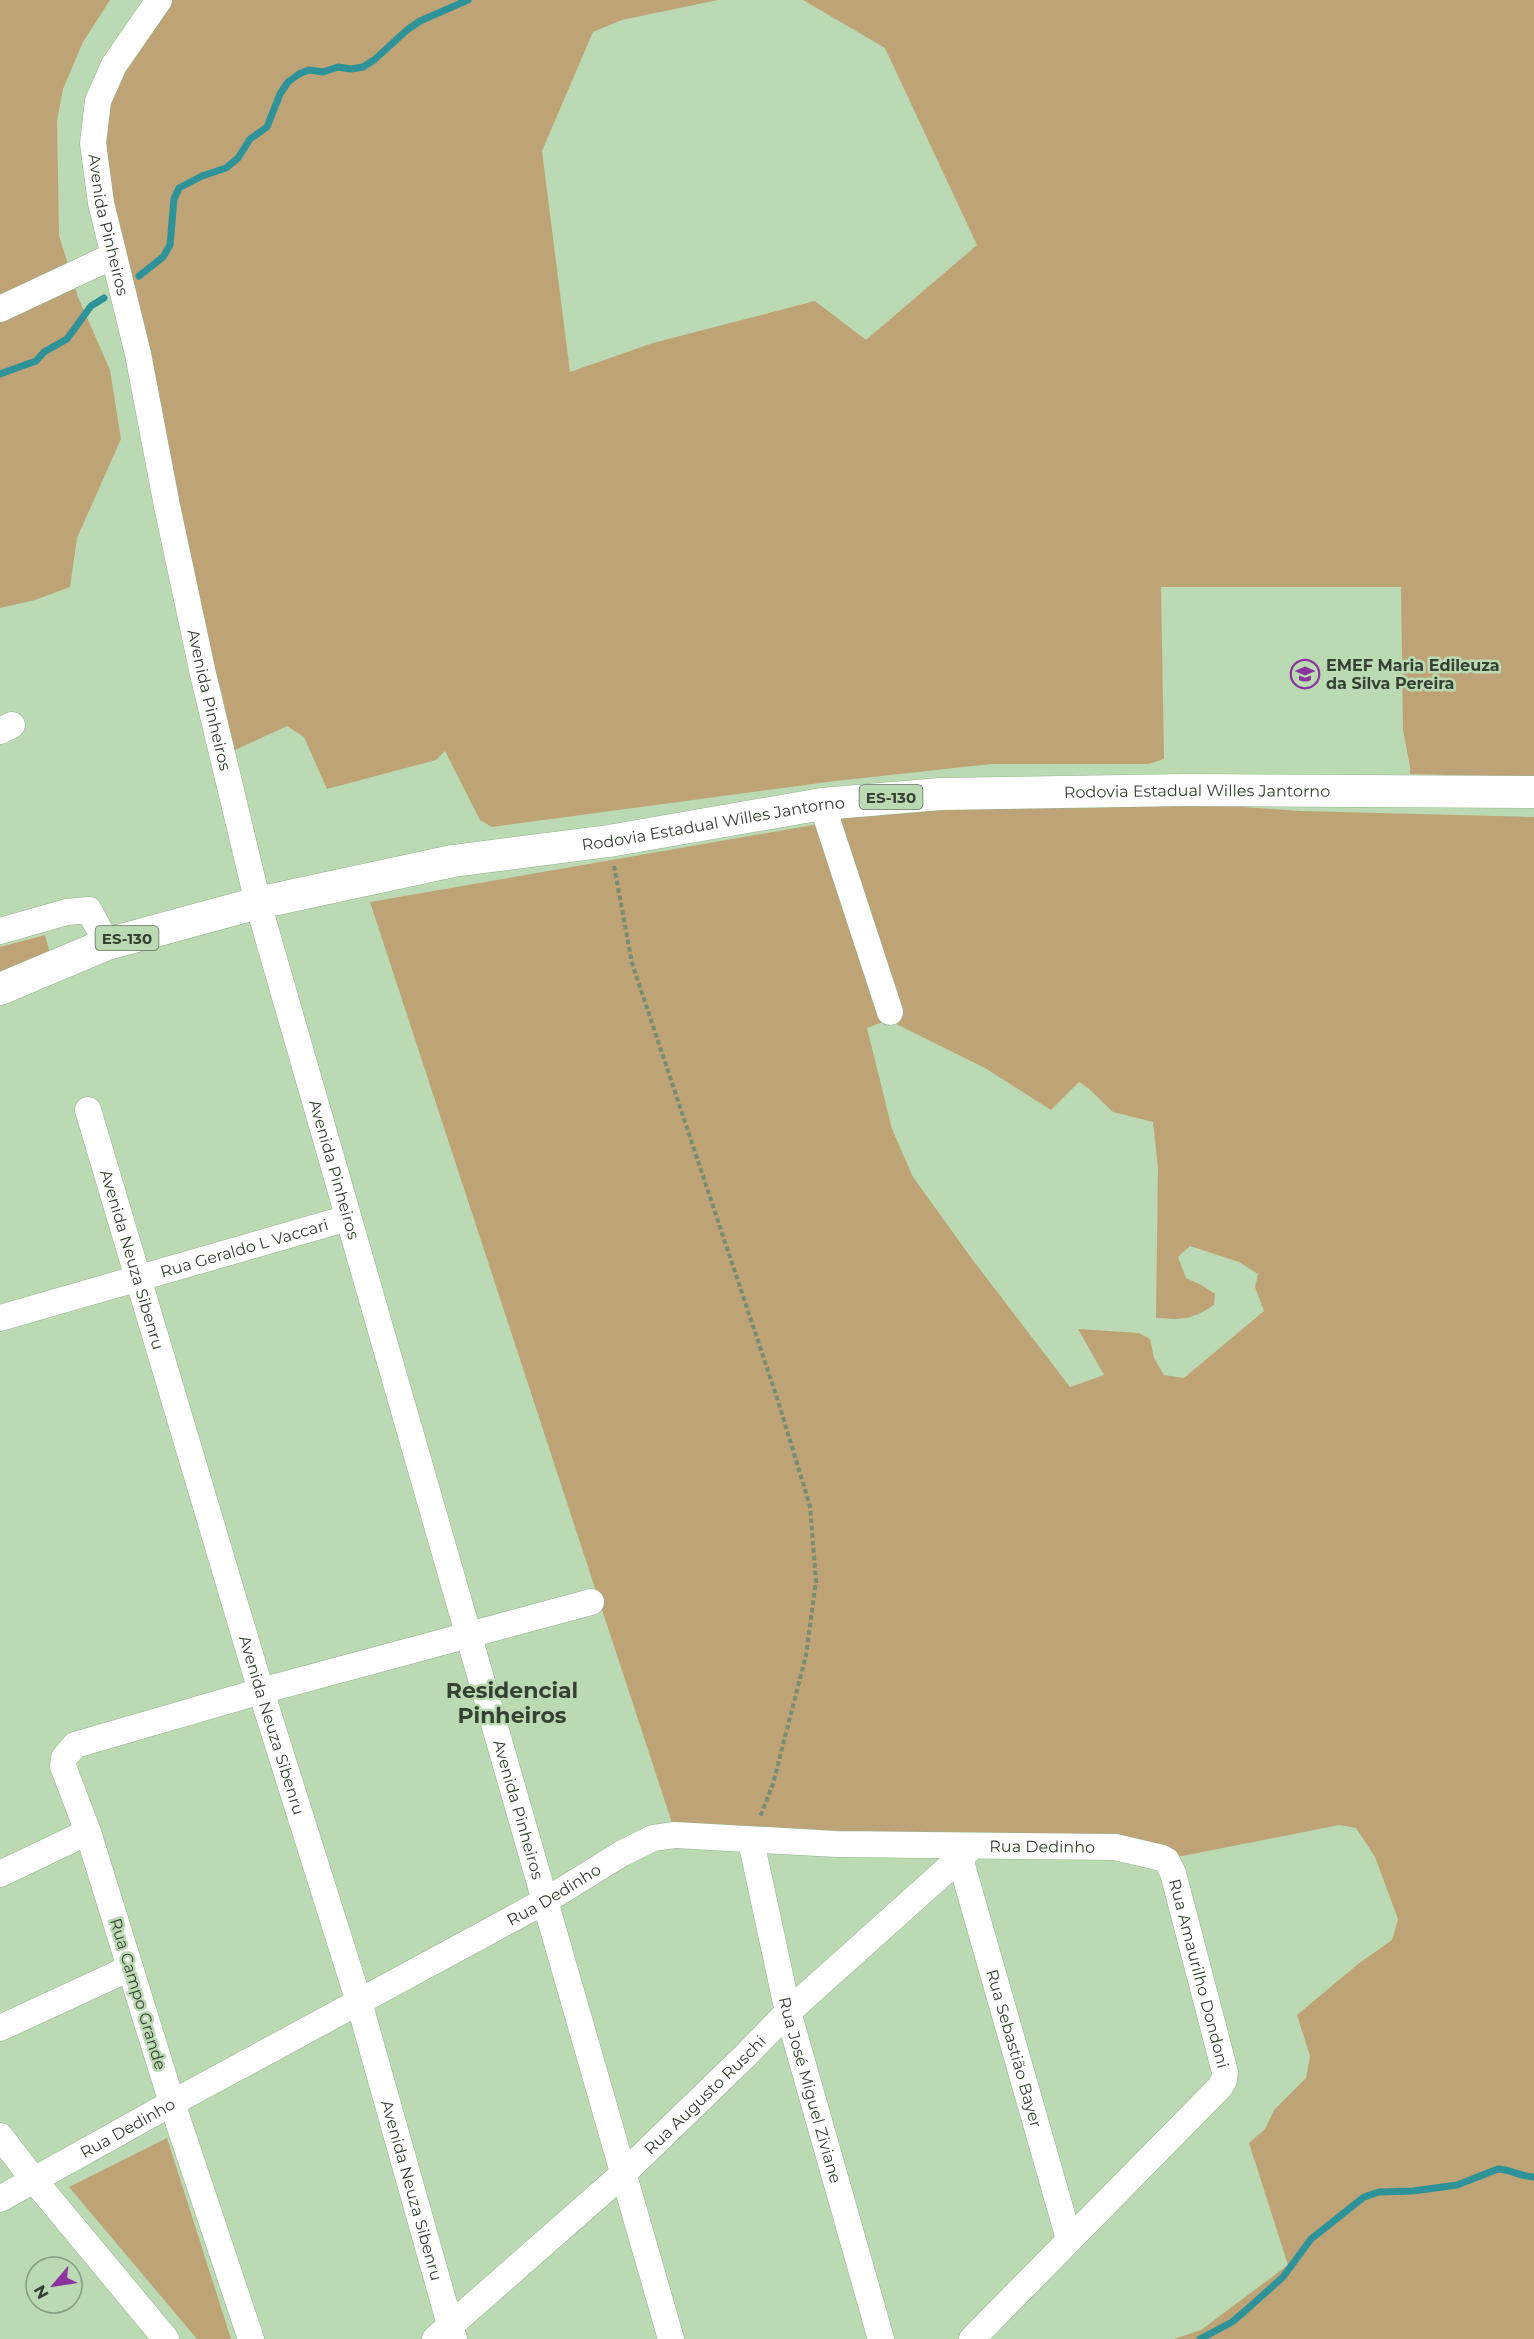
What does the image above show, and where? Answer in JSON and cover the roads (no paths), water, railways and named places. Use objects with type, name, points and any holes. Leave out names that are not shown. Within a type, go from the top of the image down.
[{"type":"main road","name":"Rodovia Estadual Willes Jantorno","points":[[258,903],[453,861],[609,842],[822,804],[940,794],[1161,790],[1534,792]]},
{"type":"main road","name":"ES-130","points":[[0,989],[107,944],[258,903]]},
{"type":"street","name":"Avenida Pinheiros","points":[[159,0],[114,65],[98,100],[93,143],[101,203],[138,354],[164,495],[203,674],[258,903],[671,2339]]},
{"type":"street","points":[[0,309],[113,256]]},
{"type":"street","points":[[822,804],[890,1012]]},
{"type":"street","points":[[0,931],[67,912],[89,910],[107,944]]},
{"type":"street","name":"Avenida Neuza Sibenru","points":[[88,1110],[261,1691],[359,2002],[446,2334]]},
{"type":"street","name":"Rua Geraldo L Vaccari","points":[[0,1318],[348,1218]]},
{"type":"street","points":[[261,1691],[591,1602]]},
{"type":"street","name":"Rua Campo Grande","points":[[251,2339],[172,2103],[88,1832],[63,1766],[67,1751],[75,1745],[261,1691]]},
{"type":"street","points":[[0,1874],[88,1832]]},
{"type":"street","name":"Rua Dedinho","points":[[0,2199],[545,1901],[621,1854],[653,1838],[675,1835],[966,1852],[1115,1847],[1152,1855],[1167,1861]]},
{"type":"street","name":"Rua José Miguel Ziviane","points":[[751,1841],[788,2012],[881,2339]]},
{"type":"street","name":"Rua Augusto Ruschi","points":[[446,2334],[624,2173],[788,2012],[966,1852]]},
{"type":"street","name":"Rua Sebastião Bayer","points":[[966,1852],[1069,2239]]},
{"type":"street","name":"Rua Amaurilho Dondoni","points":[[1069,2239],[1220,2087],[1224,2080],[1225,2072],[1173,1873],[1167,1861]]},
{"type":"street","points":[[0,2028],[130,1968]]},
{"type":"street","points":[[0,2136],[33,2180],[166,2339]]},
{"type":"street","points":[[972,2339],[1069,2239]]},
{"type":"waterway","points":[[139,276],[163,257],[170,245],[174,199],[179,188],[202,176],[226,168],[238,158],[250,139],[267,127],[280,94],[288,82],[309,70],[323,72],[338,67],[351,69],[363,67],[420,21],[468,0]]},
{"type":"waterway","points":[[0,374],[36,361],[44,352],[67,339],[91,306],[104,298]]},
{"type":"waterway","points":[[1200,2339],[1232,2322],[1245,2311],[1283,2277],[1311,2239],[1364,2197],[1379,2192],[1413,2191],[1457,2185],[1498,2169],[1534,2177]]},
{"type":"place","name":"EMEF Maria Edileuza da Silva Pereira","points":[[1305,674]]},
{"type":"district","name":"Residencial Pinheiros","points":[[512,1703]]}]
